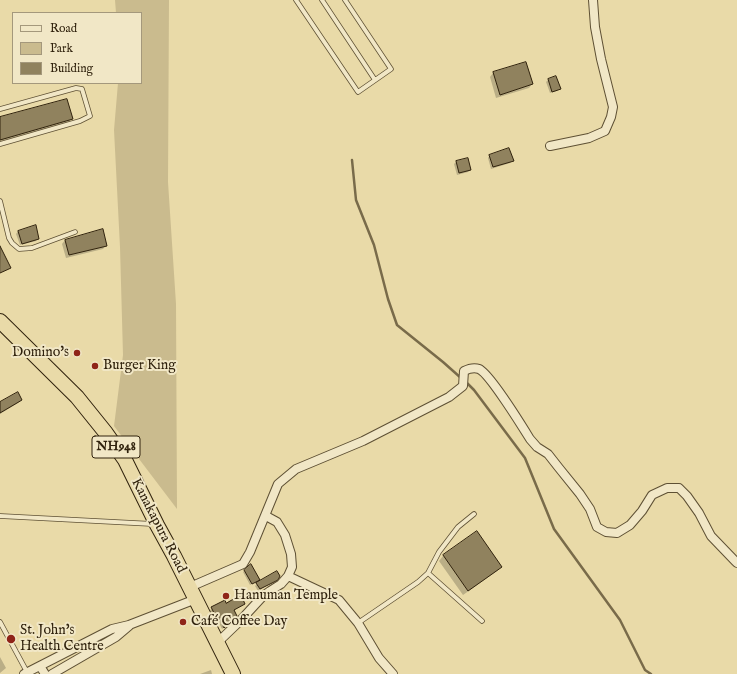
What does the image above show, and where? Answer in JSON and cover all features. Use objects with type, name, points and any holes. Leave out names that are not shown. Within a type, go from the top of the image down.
[{"type":"highway","name":"Kanakapura Road","points":[[0,320],[77,397],[106,433],[125,460],[233,674]]},
{"type":"street","points":[[550,146],[589,138],[605,130],[611,117],[613,107],[595,27],[593,0]]},
{"type":"street","points":[[25,673],[112,629],[129,625],[193,593],[242,564],[250,552],[278,484],[296,469],[363,441],[449,397],[463,386],[464,371],[474,368],[480,369],[493,383],[530,439],[537,447],[548,454],[580,494],[590,509],[597,527],[606,532],[617,534],[630,525],[642,511],[652,495],[667,488],[679,488],[699,512],[712,536],[737,563]]},
{"type":"street","points":[[217,643],[263,596],[281,584],[288,576],[292,567],[291,554],[285,535],[277,522],[266,516]]},
{"type":"street","points":[[288,576],[339,600],[358,623],[379,658],[392,674]]},
{"type":"street","points":[[52,674],[116,637],[129,625]]},
{"type":"street","points":[[40,666],[45,674]]},
{"type":"lane","points":[[296,0],[358,92],[391,69],[345,0]]},
{"type":"lane","points":[[322,0],[375,80]]},
{"type":"lane","points":[[0,109],[76,88],[82,89],[90,116],[80,121],[0,144]]},
{"type":"lane","points":[[0,201],[9,238],[19,249],[32,248],[75,232]]},
{"type":"lane","points":[[358,623],[418,582],[428,573],[439,552],[458,527],[474,514]]},
{"type":"lane","points":[[0,516],[157,525]]},
{"type":"lane","points":[[428,573],[482,621]]},
{"type":"lane","points":[[0,622],[25,673]]},
{"type":"green space","points":[[115,0],[169,0],[168,182],[176,304],[177,509],[114,426],[123,355],[120,247],[114,130],[118,84],[142,84],[142,12],[116,12]]},
{"type":"building","points":[[526,62],[533,84],[500,95],[493,72]]},
{"type":"building","points":[[556,76],[561,89],[552,92],[548,79]]},
{"type":"building","points":[[67,99],[73,119],[0,140],[0,117]]},
{"type":"building","points":[[509,148],[514,161],[493,167],[489,155]]},
{"type":"building","points":[[468,158],[471,170],[459,173],[456,161]]},
{"type":"building","points":[[36,225],[39,239],[22,244],[18,231]]},
{"type":"building","points":[[103,229],[107,246],[69,255],[65,240]]},
{"type":"building","points":[[0,246],[11,268],[0,273]]},
{"type":"building","points":[[18,392],[22,400],[0,413],[0,402]]},
{"type":"building","points":[[477,531],[502,567],[468,591],[443,555]]},
{"type":"building","points":[[251,564],[260,580],[252,584],[244,570]]},
{"type":"building","points":[[277,571],[280,576],[278,580],[260,589],[256,583]]},
{"type":"building","points":[[241,595],[245,604],[234,610],[237,616],[229,621],[230,623],[224,628],[217,614],[215,615],[211,607],[225,600],[226,603]]},
{"type":"waterway","points":[[352,160],[356,200],[374,245],[388,299],[397,325],[461,378]]},
{"type":"waterway","points":[[465,381],[474,390],[525,458],[554,529],[620,620],[645,670],[651,674]]},
{"type":"place","name":"Domino's","points":[[77,353]]},
{"type":"place","name":"Burger King","points":[[95,366]]},
{"type":"place","name":"Hanuman Temple","points":[[226,596]]},
{"type":"place","name":"Café Coffee Day","points":[[183,622]]},
{"type":"place","name":"St. John's Health Centre","points":[[11,639]]}]
